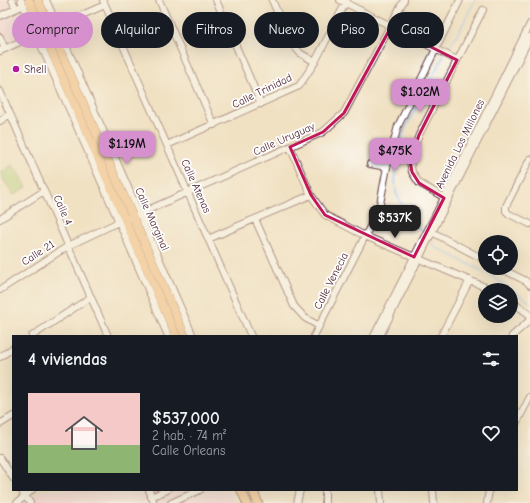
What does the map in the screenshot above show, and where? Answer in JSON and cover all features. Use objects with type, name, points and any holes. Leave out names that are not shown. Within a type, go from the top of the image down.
[{"type":"main road","points":[[38,0],[41,12]]},
{"type":"main road","points":[[24,2],[32,12]]},
{"type":"main road","points":[[54,48],[129,218],[185,335]]},
{"type":"main road","points":[[129,218],[176,335]]},
{"type":"main road","points":[[241,491],[247,503]]},
{"type":"main road","points":[[252,491],[258,503]]},
{"type":"street","points":[[12,0],[16,9]]},
{"type":"street","name":"Calle Marginal","points":[[46,0],[46,12]]},
{"type":"street","points":[[159,0],[214,124]]},
{"type":"street","points":[[216,0],[261,104]]},
{"type":"street","points":[[272,0],[290,41],[300,54],[316,62]]},
{"type":"street","name":"Calle Uruguay","points":[[398,12],[404,0]]},
{"type":"street","name":"Calle Venecia","points":[[314,335],[379,209],[387,167],[398,126],[460,0]]},
{"type":"street","points":[[344,1],[387,25]]},
{"type":"street","name":"Calle Trinidad","points":[[167,145],[299,86],[316,62],[344,1]]},
{"type":"street","points":[[0,16],[16,9],[24,2]]},
{"type":"street","points":[[85,12],[104,3]]},
{"type":"street","name":"Calle Atenas","points":[[104,3],[251,335]]},
{"type":"street","points":[[447,199],[419,183],[412,172],[410,160],[419,135],[483,10]]},
{"type":"street","name":"Avenida Los Millones","points":[[447,199],[530,24]]},
{"type":"street","name":"Calle Uruguay","points":[[129,218],[290,148],[323,132],[344,113],[387,34]]},
{"type":"street","points":[[0,37],[3,50]]},
{"type":"street","name":"Avenida Los Millones","points":[[375,335],[430,232],[530,37]]},
{"type":"street","name":"Calle Marginal","points":[[54,48],[129,218],[192,335]]},
{"type":"street","points":[[436,49],[457,60]]},
{"type":"street","name":"Calle 4","points":[[0,91],[108,335]]},
{"type":"street","points":[[0,121],[10,114]]},
{"type":"street","points":[[290,148],[311,194],[325,215],[365,236],[478,284]]},
{"type":"street","points":[[529,162],[508,201],[506,211],[509,214],[530,224]]},
{"type":"street","points":[[370,164],[387,167]]},
{"type":"street","points":[[0,219],[44,191]]},
{"type":"street","points":[[208,239],[311,194]]},
{"type":"street","name":"Calle Marginal","points":[[129,218],[168,335]]},
{"type":"street","name":"Calle 21","points":[[0,290],[68,246],[129,218]]},
{"type":"street","points":[[255,219],[294,306],[305,318],[319,326]]},
{"type":"street","points":[[430,232],[478,256]]},
{"type":"street","name":"Avenida Los Millones","points":[[380,335],[416,258]]},
{"type":"street","points":[[514,275],[526,281],[530,285]]},
{"type":"street","points":[[442,335],[470,280]]},
{"type":"street","points":[[34,335],[91,297]]},
{"type":"street","points":[[518,306],[530,315]]},
{"type":"street","points":[[513,335],[530,320]]},
{"type":"street","points":[[0,357],[12,349]]},
{"type":"street","points":[[518,420],[530,397]]},
{"type":"street","points":[[0,424],[12,417]]},
{"type":"street","points":[[0,458],[12,476]]},
{"type":"street","points":[[22,491],[30,503]]},
{"type":"street","points":[[17,503],[31,491]]},
{"type":"street","points":[[153,500],[166,491]]},
{"type":"street","points":[[171,503],[178,502],[198,491]]},
{"type":"street","points":[[296,503],[300,491]]},
{"type":"street","points":[[380,491],[381,503]]},
{"type":"street","points":[[433,491],[434,503]]},
{"type":"street","points":[[488,503],[489,491]]},
{"type":"highlighted area","points":[[391,27],[457,60],[419,135],[410,161],[412,172],[419,183],[444,198],[414,257],[325,215],[311,195],[290,147],[323,132],[344,113]]},
{"type":"shaded area","points":[[0,0],[17,0],[22,12],[12,12],[12,42],[0,47]]},
{"type":"shaded area","points":[[39,491],[230,491],[235,503],[25,503]]},
{"type":"green space","points":[[13,165],[27,187],[14,195],[1,176],[1,173]]},
{"type":"waterway","points":[[446,52],[461,28],[475,0]]},
{"type":"waterway","points":[[423,233],[409,217],[396,193],[394,161],[406,126],[444,55]]},
{"type":"waterway","points":[[430,241],[435,247],[490,275],[530,302]]},
{"type":"place","name":"Shell","points":[[16,69]]}]
